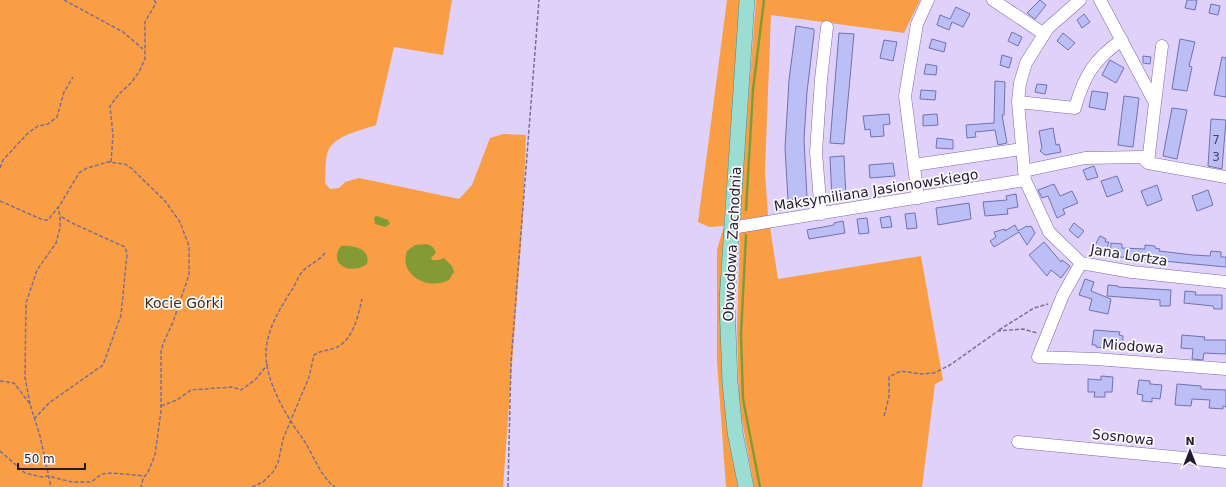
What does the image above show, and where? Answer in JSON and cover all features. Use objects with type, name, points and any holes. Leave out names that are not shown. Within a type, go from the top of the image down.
[{"type":"main road","name":"Obwodowa Zachodnia","points":[[746,487],[735,432],[730,382],[726,301],[747,0]]},
{"type":"street","points":[[918,198],[905,96],[917,24],[928,0]]},
{"type":"street","points":[[992,0],[1044,34]]},
{"type":"street","name":"Jana Lortza","points":[[1080,0],[1048,28],[1026,63],[1020,83],[1018,102],[1024,175],[1050,232],[1081,263],[1132,272],[1226,282]]},
{"type":"street","points":[[1100,0],[1155,103]]},
{"type":"street","points":[[821,214],[816,152],[821,79],[827,27]]},
{"type":"street","points":[[1018,102],[1075,108],[1081,86],[1092,68],[1104,52],[1122,40]]},
{"type":"street","points":[[1148,163],[1162,46]]},
{"type":"street","points":[[914,165],[1021,149]]},
{"type":"street","name":"Maksymiliana Jasionowskiego","points":[[731,228],[918,198],[1024,175],[1086,158],[1142,157],[1148,163],[1226,177]]},
{"type":"street","points":[[1046,335],[1058,307],[1081,263]]},
{"type":"street","name":"Miodowa","points":[[1046,335],[1038,357],[1096,358],[1226,369]]},
{"type":"street","name":"Sosnowa","points":[[1018,442],[1226,462]]},
{"type":"path","points":[[64,0],[123,32],[144,50]]},
{"type":"path","points":[[111,162],[113,135],[110,106],[119,94],[131,83],[139,72],[145,59],[145,22],[156,3],[154,0]]},
{"type":"path","points":[[508,487],[511,362],[539,0]]},
{"type":"path","points":[[0,168],[2,160],[28,133],[38,126],[48,124],[57,117],[64,92],[73,77]]},
{"type":"path","points":[[0,201],[43,220],[48,220],[58,208],[79,173],[87,168],[111,162],[125,164],[132,168],[165,201],[180,222],[189,246],[188,275],[174,322],[163,344],[161,352],[161,406],[155,455],[141,487]]},
{"type":"path","points":[[51,487],[30,404],[25,377],[26,303],[37,270],[56,243],[60,228],[58,208]]},
{"type":"path","points":[[34,419],[49,404],[103,365],[121,315],[127,254],[125,247],[60,216]]},
{"type":"path","points":[[325,252],[320,259],[303,271],[277,314],[268,339],[266,350],[268,364],[277,396],[320,470],[328,482],[335,487]]},
{"type":"path","points":[[252,487],[263,482],[273,472],[278,464],[283,439],[309,376],[314,355],[322,350],[334,349],[344,343],[356,321],[362,299]]},
{"type":"path","points":[[884,416],[889,397],[889,377],[901,371],[921,374],[934,373],[950,365],[1034,308],[1047,304],[1058,307]]},
{"type":"path","points":[[998,331],[1023,329],[1046,335]]},
{"type":"path","points":[[161,406],[177,400],[191,390],[232,387],[240,390],[255,380],[268,364]]},
{"type":"path","points":[[0,381],[14,383],[30,404]]},
{"type":"path","points":[[0,451],[25,473],[48,476],[72,482],[91,482],[102,474],[112,473],[145,476]]},
{"type":"green space","name":"Kocie Górki","points":[[0,0],[452,0],[443,55],[394,47],[376,125],[346,135],[331,146],[326,159],[325,183],[330,189],[339,188],[345,182],[359,178],[459,199],[472,185],[490,138],[503,134],[526,135],[523,215],[503,487],[0,487]]},
{"type":"green space","points":[[727,0],[740,0],[724,225],[725,247],[721,334],[732,456],[740,487],[726,487],[717,362],[717,250],[724,226],[709,227],[698,222]]},
{"type":"green space","points":[[756,0],[920,0],[904,33],[771,15],[765,171],[768,216],[739,220]]},
{"type":"green space","points":[[770,227],[778,279],[921,256],[943,380],[935,384],[922,487],[754,487],[739,404],[737,329],[740,232]]},
{"type":"shaded area","points":[[377,216],[388,220],[390,224],[385,227],[375,224],[374,217]]},
{"type":"shaded area","points":[[415,245],[430,245],[436,253],[431,258],[432,260],[444,258],[452,266],[454,272],[449,280],[441,283],[425,282],[417,279],[411,274],[405,260],[407,251]]},
{"type":"shaded area","points":[[341,246],[355,247],[363,251],[366,254],[367,264],[354,269],[343,266],[339,263],[337,258],[337,252]]},
{"type":"building","points":[[1040,0],[1046,5],[1035,19],[1027,13]]},
{"type":"building","points":[[1187,0],[1197,0],[1195,10],[1185,8]]},
{"type":"building","points":[[1211,4],[1220,6],[1218,15],[1209,13]]},
{"type":"building","points":[[956,7],[970,14],[963,27],[952,22],[949,30],[937,25],[940,15],[950,19]]},
{"type":"building","points":[[1084,14],[1090,22],[1082,28],[1077,20]]},
{"type":"building","points":[[796,26],[814,29],[807,92],[804,139],[807,198],[788,200],[785,148],[789,80]]},
{"type":"building","points":[[1012,32],[1022,37],[1018,46],[1008,41]]},
{"type":"building","points":[[839,33],[854,34],[844,144],[830,143]]},
{"type":"building","points":[[1063,33],[1075,43],[1068,50],[1057,41]]},
{"type":"building","points":[[932,39],[946,43],[944,52],[929,48]]},
{"type":"building","points":[[1180,39],[1195,42],[1189,66],[1192,67],[1187,91],[1172,89]]},
{"type":"building","points":[[884,40],[897,42],[893,61],[880,58]]},
{"type":"building","points":[[1002,55],[1012,58],[1009,68],[1000,65]]},
{"type":"building","points":[[1143,56],[1151,57],[1150,64],[1143,63]]},
{"type":"building","points":[[1222,57],[1226,58],[1226,97],[1214,95]]},
{"type":"building","points":[[1110,60],[1124,68],[1116,83],[1102,75]]},
{"type":"building","points":[[926,64],[937,66],[936,75],[924,74]]},
{"type":"building","points":[[995,81],[1005,82],[1004,115],[1002,115],[1007,143],[998,145],[995,130],[975,132],[976,137],[967,138],[966,125],[994,123]]},
{"type":"building","points":[[1037,84],[1047,85],[1045,94],[1035,92]]},
{"type":"building","points":[[921,90],[936,91],[935,100],[920,99]]},
{"type":"building","points":[[1092,91],[1108,93],[1105,110],[1089,107]]},
{"type":"building","points":[[1124,96],[1139,98],[1133,147],[1118,145]]},
{"type":"building","points":[[1172,108],[1187,110],[1177,159],[1163,156]]},
{"type":"building","points":[[889,114],[890,124],[883,125],[884,136],[871,137],[870,129],[865,130],[863,116]]},
{"type":"building","points":[[937,114],[938,125],[923,126],[923,115]]},
{"type":"building","points":[[1211,119],[1226,120],[1222,169],[1208,166]]},
{"type":"building","points":[[1053,128],[1056,145],[1059,144],[1061,152],[1045,155],[1040,151],[1042,148],[1039,131]]},
{"type":"building","points":[[937,138],[953,140],[953,149],[936,148]]},
{"type":"building","points":[[844,156],[846,198],[832,199],[830,157]]},
{"type":"building","points":[[893,163],[895,176],[870,178],[869,165]]},
{"type":"building","points":[[1094,166],[1098,177],[1087,180],[1083,170]]},
{"type":"building","points":[[1117,176],[1123,191],[1107,197],[1101,181]]},
{"type":"building","points":[[1054,184],[1060,196],[1072,191],[1078,203],[1063,209],[1065,214],[1057,218],[1048,196],[1042,198],[1038,190]]},
{"type":"building","points":[[1157,185],[1162,200],[1147,206],[1141,191]]},
{"type":"building","points":[[1208,190],[1213,205],[1197,211],[1192,196]]},
{"type":"building","points":[[1016,194],[1018,207],[1007,209],[1008,214],[985,216],[983,202],[1007,200],[1006,196]]},
{"type":"building","points":[[969,203],[971,219],[938,225],[936,208]]},
{"type":"building","points":[[915,213],[917,228],[907,229],[905,214]]},
{"type":"building","points":[[890,216],[892,227],[882,228],[880,218]]},
{"type":"building","points":[[867,218],[869,233],[859,234],[857,219]]},
{"type":"building","points":[[843,221],[845,233],[809,239],[807,230],[834,225],[834,223]]},
{"type":"building","points":[[1074,223],[1084,231],[1078,238],[1069,230]]},
{"type":"building","points":[[1015,225],[1018,231],[1027,226],[1031,226],[1035,233],[1027,245],[1019,232],[994,247],[990,241],[996,237],[994,232],[1005,229],[1005,231]]},
{"type":"building","points":[[1100,236],[1106,239],[1105,242],[1109,242],[1105,254],[1093,249]]},
{"type":"building","points":[[1044,242],[1061,262],[1062,260],[1070,266],[1061,278],[1051,270],[1047,276],[1029,255]]},
{"type":"building","points":[[1111,243],[1122,244],[1122,248],[1145,249],[1145,245],[1155,246],[1155,248],[1160,249],[1159,251],[1193,255],[1210,256],[1211,251],[1221,252],[1221,257],[1226,257],[1226,267],[1110,256]]},
{"type":"building","points":[[1085,279],[1094,282],[1091,291],[1111,299],[1108,314],[1089,310],[1092,299],[1079,295]]},
{"type":"building","points":[[1108,285],[1118,287],[1171,290],[1170,306],[1160,306],[1160,300],[1107,296]]},
{"type":"building","points":[[1185,291],[1196,292],[1195,295],[1222,295],[1222,309],[1214,309],[1213,306],[1184,303]]},
{"type":"building","points":[[1094,330],[1120,332],[1119,335],[1123,336],[1122,348],[1115,347],[1115,349],[1096,347],[1096,345],[1092,345]]},
{"type":"building","points":[[1182,335],[1205,337],[1204,340],[1226,340],[1226,354],[1204,353],[1203,360],[1192,359],[1193,349],[1181,348]]},
{"type":"building","points":[[1101,376],[1113,377],[1112,392],[1105,392],[1105,397],[1094,397],[1095,392],[1088,392],[1088,379],[1101,380]]},
{"type":"building","points":[[1139,380],[1150,381],[1150,384],[1162,385],[1160,399],[1152,398],[1152,402],[1142,401],[1143,395],[1137,394]]},
{"type":"building","points":[[1177,384],[1201,386],[1201,389],[1226,390],[1226,407],[1223,406],[1223,409],[1209,408],[1210,400],[1192,399],[1191,406],[1175,405]]},
{"type":"waterway","points":[[746,210],[753,90],[764,0]]},
{"type":"waterway","points":[[746,235],[741,334],[743,399],[760,487]]}]
